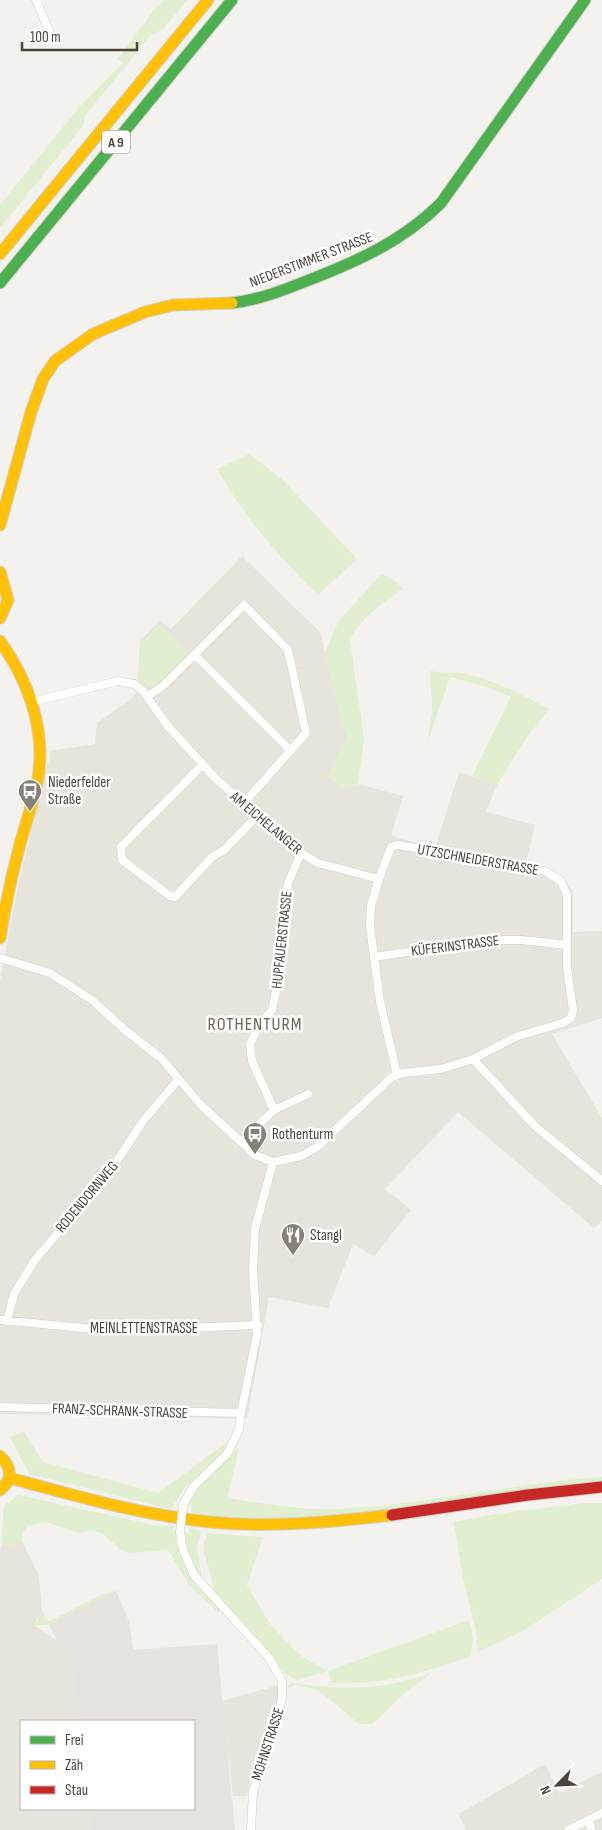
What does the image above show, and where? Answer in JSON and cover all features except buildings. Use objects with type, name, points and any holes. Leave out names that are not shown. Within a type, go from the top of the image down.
[{"type":"main road","name":"A 9","points":[[0,254],[208,0]]},
{"type":"main road","name":"A 9","points":[[0,283],[232,0]]},
{"type":"main road","name":"NIEDERSTIMMER STRASSE","points":[[0,525],[17,453],[43,380],[55,360],[88,339],[146,311],[173,305],[233,303],[260,298],[343,267],[401,239],[428,218],[441,203],[585,0]]},
{"type":"main road","points":[[0,572],[8,600],[5,611],[0,618]]},
{"type":"main road","points":[[0,641],[10,657],[31,702],[39,735],[39,767],[0,938]]},
{"type":"main road","points":[[0,1456],[6,1461],[11,1470],[10,1478],[0,1490]]},
{"type":"main road","points":[[10,1478],[145,1511],[210,1522],[251,1524],[316,1523],[348,1520],[602,1487]]},
{"type":"street","points":[[36,0],[52,38]]},
{"type":"street","points":[[148,696],[164,686],[244,605],[282,642],[292,660],[306,733],[243,804]]},
{"type":"street","points":[[195,655],[291,750]]},
{"type":"street","name":"AM EICHELANGER","points":[[31,702],[118,681],[134,684],[148,696],[167,725],[202,765],[243,804],[301,853],[318,863],[379,879]]},
{"type":"street","points":[[202,765],[168,802],[153,812],[121,847],[122,860],[170,896],[175,897],[212,857],[224,850],[257,816]]},
{"type":"street","name":"UTZSCHNEIDERSTRASSE","points":[[379,879],[388,851],[391,847],[398,845],[544,871],[556,876],[565,888],[568,904],[567,945],[573,1010],[571,1018],[563,1023],[504,1042],[473,1059]]},
{"type":"street","name":"HUPFAUERSTRASSE","points":[[274,1110],[249,1054],[250,1046],[260,1025],[272,1010],[277,993],[288,883],[301,853]]},
{"type":"street","points":[[379,879],[369,917],[380,1001],[397,1075]]},
{"type":"street","name":"KÜFERINSTRASSE","points":[[374,957],[486,940],[522,940],[567,945]]},
{"type":"street","points":[[0,958],[39,968],[78,988],[161,1058],[201,1105],[255,1155],[273,1162],[292,1159],[310,1152],[397,1075],[441,1069],[473,1059],[536,1127],[602,1181]]},
{"type":"street","name":"RODENDORNWEG","points":[[3,1320],[14,1294],[34,1261],[110,1172],[143,1121],[178,1080]]},
{"type":"street","points":[[241,1142],[274,1110],[308,1094]]},
{"type":"street","points":[[241,1413],[258,1326],[253,1250],[260,1206],[273,1162]]},
{"type":"street","name":"MEINLETTENSTRASSE","points":[[3,1320],[115,1331],[258,1326]]},
{"type":"street","name":"FRANZ-SCHRANK-STRASSE","points":[[0,1407],[241,1413]]},
{"type":"street","name":"MOHNSTRASSE","points":[[241,1413],[239,1430],[232,1447],[219,1463],[193,1487],[183,1505],[180,1532],[188,1564],[194,1575],[269,1658],[282,1681],[279,1713],[253,1792],[251,1830]]},
{"type":"street","points":[[568,1830],[602,1813]]},
{"type":"street","points":[[588,1820],[592,1830]]},
{"type":"shaded area","points":[[242,556],[320,632],[343,726],[348,736],[328,776],[345,789],[358,784],[403,796],[391,836],[435,848],[459,772],[497,785],[486,812],[535,825],[526,863],[573,890],[573,932],[602,931],[602,1018],[552,1034],[602,1118],[602,1221],[594,1228],[458,1112],[385,1189],[411,1210],[374,1256],[353,1244],[328,1308],[269,1297],[247,1419],[0,1414],[0,981],[15,900],[45,771],[50,758],[50,751],[95,744],[97,723],[130,700],[137,691],[140,641],[160,620],[171,629]]},
{"type":"shaded area","points":[[22,1541],[39,1576],[42,1610],[34,1625],[56,1640],[70,1642],[79,1720],[20,1720],[20,1810],[89,1810],[91,1830],[0,1830],[0,1551],[1,1545],[11,1547]]},
{"type":"shaded area","points":[[116,1591],[129,1621],[133,1650],[217,1644],[235,1830],[91,1830],[89,1810],[195,1810],[195,1720],[79,1720],[70,1642],[57,1640],[49,1625]]},
{"type":"shaded area","points":[[279,1685],[278,1698],[254,1768],[247,1796],[233,1796],[222,1701]]},
{"type":"shaded area","points":[[545,1764],[559,1793],[602,1772],[602,1830],[466,1830],[459,1814]]},
{"type":"green space","points":[[165,0],[187,0],[163,29],[150,36],[85,116],[83,126],[0,228],[0,205],[80,106],[123,63],[118,59],[153,11]]},
{"type":"green space","points":[[249,454],[284,481],[357,559],[318,595],[263,536],[228,488],[217,469]]},
{"type":"green space","points":[[382,574],[395,581],[406,592],[402,589],[373,612],[354,632],[350,640],[364,738],[358,784],[345,789],[328,776],[348,736],[343,726],[324,654],[339,620]]},
{"type":"green space","points":[[160,624],[189,654],[161,682],[150,688],[140,679],[140,645]]},
{"type":"green space","points":[[430,671],[462,673],[484,679],[549,709],[525,740],[497,785],[472,776],[511,697],[484,686],[450,677],[428,741],[432,712]]},
{"type":"green space","points":[[24,1432],[43,1462],[158,1493],[233,1438],[215,1462],[186,1486],[171,1509],[29,1474],[10,1437]]},
{"type":"green space","points":[[235,1449],[239,1449],[227,1498],[295,1508],[337,1509],[370,1507],[536,1484],[602,1477],[602,1483],[307,1520],[218,1517],[191,1513],[192,1507],[188,1506],[192,1497]]},
{"type":"green space","points":[[18,1495],[154,1525],[174,1526],[173,1531],[176,1531],[177,1543],[184,1564],[203,1591],[219,1607],[219,1613],[190,1586],[168,1550],[131,1553],[121,1550],[102,1533],[91,1530],[80,1533],[46,1522],[27,1526],[23,1533],[22,1541],[11,1547],[1,1545],[4,1506]]},
{"type":"green space","points":[[584,1503],[602,1503],[602,1579],[523,1631],[478,1652],[476,1631],[463,1578],[454,1522],[496,1514]]},
{"type":"green space","points":[[189,1528],[201,1531],[197,1548],[202,1578],[192,1562],[187,1545],[184,1532],[189,1533]]},
{"type":"green space","points":[[207,1533],[263,1537],[247,1585],[270,1624],[301,1656],[328,1671],[297,1680],[284,1673],[240,1619],[216,1595],[203,1549]]},
{"type":"green space","points":[[116,1591],[49,1625],[33,1625],[37,1622],[42,1610],[45,1619],[50,1621],[105,1593]]},
{"type":"green space","points":[[469,1620],[473,1637],[471,1656],[403,1677],[368,1682],[332,1683],[328,1671]]},
{"type":"green space","points":[[431,1673],[406,1692],[373,1724],[359,1724],[318,1690],[296,1685],[286,1688],[290,1684],[331,1687],[380,1686]]},
{"type":"traffic: fast","points":[[0,283],[232,0]]},
{"type":"traffic: fast","points":[[232,303],[252,300],[271,294],[345,265],[379,249],[426,216],[441,203],[585,0]]},
{"type":"traffic: slow","points":[[0,254],[208,0]]},
{"type":"traffic: slow","points":[[0,525],[31,412],[43,379],[55,361],[93,334],[145,312],[173,305],[232,303]]},
{"type":"traffic: slow","points":[[0,572],[8,600],[0,618]]},
{"type":"traffic: slow","points":[[0,641],[19,672],[32,706],[37,723],[40,760],[32,804],[13,870],[0,938]]},
{"type":"traffic: slow","points":[[0,1456],[9,1469],[9,1478],[0,1490]]},
{"type":"traffic: slow","points":[[10,1478],[134,1510],[210,1522],[278,1524],[324,1522],[392,1515]]},
{"type":"traffic: jam","points":[[392,1515],[528,1495],[602,1487]]},
{"type":"place","name":"Niederfelder Straße","points":[[30,812]]},
{"type":"place","name":"Rothenturm","points":[[255,1155]]},
{"type":"place","name":"Stangl","points":[[293,1256]]},
{"type":"district","name":"ROTHENTURM","points":[[255,1024]]}]
